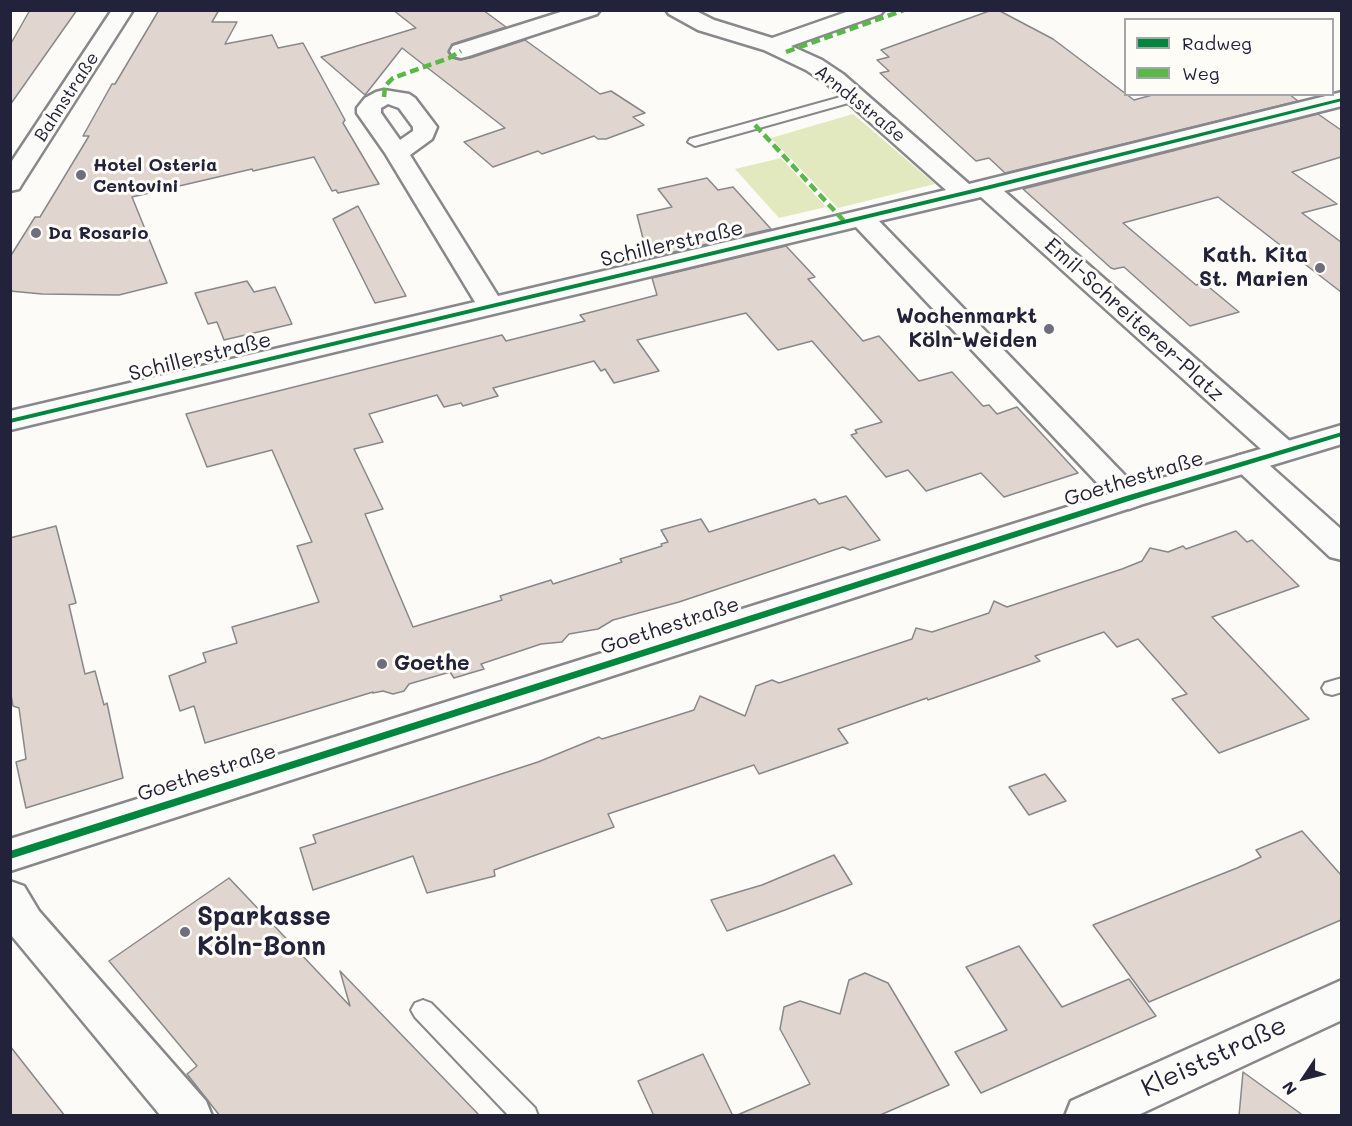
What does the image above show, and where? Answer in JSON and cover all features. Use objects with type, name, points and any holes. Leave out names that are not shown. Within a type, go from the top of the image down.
[{"type":"street","name":"Bahnstraße","points":[[10,184],[123,10]]},
{"type":"street","points":[[461,51],[590,10]]},
{"type":"street","name":"Arndtstraße","points":[[676,10],[706,25],[772,45],[814,65],[975,191]]},
{"type":"street","points":[[772,45],[874,10]]},
{"type":"street","name":"Schillerstraße","points":[[10,421],[975,191],[1341,99]]},
{"type":"street","points":[[397,153],[491,306]]},
{"type":"street","name":"Emil-Schreiterer-Platz","points":[[975,191],[1282,452]]},
{"type":"street","points":[[861,217],[1129,498]]},
{"type":"street","name":"Goethestraße","points":[[10,855],[1129,498],[1341,434]]},
{"type":"street","points":[[1248,463],[1341,549]]},
{"type":"street","points":[[17,920],[190,1116]]},
{"type":"street","name":"Kleiststraße","points":[[1087,1116],[1341,999]]},
{"type":"lane","points":[[695,142],[855,97]]},
{"type":"lane","points":[[423,1010],[526,1116]]},
{"type":"green space","points":[[853,114],[935,184],[838,208],[771,138]]},
{"type":"green space","points":[[781,158],[826,207],[779,218],[735,169]]},
{"type":"building","points":[[30,10],[77,10],[10,105],[10,45]]},
{"type":"building","points":[[159,10],[219,10],[212,22],[237,22],[225,44],[272,35],[278,48],[303,43],[345,120],[343,123],[379,184],[338,193],[336,190],[332,191],[314,157],[132,197],[167,283],[119,295],[42,294],[10,291],[10,257],[35,217],[40,217],[89,136],[83,136],[112,84],[115,84]]},
{"type":"building","points":[[393,10],[483,10],[506,27],[452,44],[448,52],[452,58],[460,60],[470,58],[525,40],[600,94],[611,91],[645,113],[633,117],[644,125],[606,139],[598,139],[594,136],[542,154],[538,151],[493,167],[464,142],[505,128],[402,48],[365,95],[321,57],[416,28]]},
{"type":"building","points":[[992,10],[998,10],[1053,39],[1124,92],[1124,96],[1134,100],[1149,96],[1292,96],[1298,101],[1005,173],[989,158],[976,161],[880,73],[889,71],[877,60],[889,57],[881,50]]},
{"type":"building","points":[[1318,114],[1341,130],[1341,157],[1292,172],[1337,204],[1302,213],[1341,242],[1341,292],[1218,197],[1123,223],[1196,285],[1204,283],[1239,312],[1190,326],[1124,267],[1111,268],[1023,189]]},
{"type":"building","points":[[707,178],[718,190],[733,187],[771,229],[648,258],[637,215],[672,207],[658,189]]},
{"type":"building","points":[[358,206],[406,296],[375,303],[333,219]]},
{"type":"building","points":[[786,246],[815,277],[808,279],[863,341],[879,336],[919,381],[952,372],[983,406],[989,405],[997,414],[1017,407],[1078,473],[1004,497],[981,473],[926,491],[908,470],[886,477],[851,435],[857,433],[855,430],[882,422],[812,341],[778,350],[746,313],[637,340],[659,371],[614,383],[605,369],[601,371],[594,361],[493,388],[498,396],[463,406],[461,403],[444,407],[437,395],[369,414],[383,442],[354,449],[383,509],[365,514],[413,627],[502,600],[500,596],[551,580],[553,584],[622,562],[620,559],[668,542],[661,530],[701,519],[709,532],[815,499],[819,504],[846,496],[880,540],[850,550],[843,547],[679,602],[613,620],[598,629],[569,634],[562,642],[541,644],[481,664],[484,669],[454,678],[450,672],[409,684],[404,691],[393,694],[383,691],[373,692],[205,743],[194,706],[180,711],[169,676],[206,662],[203,653],[237,643],[232,627],[319,602],[297,546],[312,542],[272,450],[207,467],[186,414],[502,335],[506,341],[585,321],[580,315],[657,295],[652,278]]},
{"type":"building","points":[[247,281],[254,292],[275,287],[292,324],[224,340],[217,322],[208,324],[195,293]]},
{"type":"building","points":[[56,526],[76,603],[69,605],[85,674],[95,671],[104,705],[107,703],[123,778],[26,808],[16,762],[26,759],[19,708],[13,706],[10,688],[10,538]]},
{"type":"building","points":[[1236,531],[1247,542],[1252,540],[1299,586],[1212,617],[1309,719],[1219,753],[1172,699],[1187,694],[1138,639],[1117,647],[1104,632],[1035,656],[1040,661],[838,729],[848,743],[759,774],[754,765],[608,814],[614,827],[494,870],[495,876],[427,893],[413,856],[313,890],[300,848],[316,843],[313,835],[538,762],[599,737],[602,739],[694,710],[700,696],[745,716],[756,686],[772,680],[779,683],[912,639],[916,628],[932,632],[989,613],[994,601],[1007,607],[1122,569],[1142,561],[1150,548],[1168,552],[1183,546],[1186,549]]},
{"type":"building","points":[[1045,774],[1066,801],[1029,815],[1009,787]]},
{"type":"building","points":[[1302,831],[1341,875],[1341,920],[1149,1002],[1093,925],[1237,868],[1261,857],[1256,850]]},
{"type":"building","points":[[834,855],[852,884],[727,931],[711,900],[762,885]]},
{"type":"building","points":[[229,878],[350,1006],[340,971],[480,1116],[220,1116],[187,1074],[197,1066],[109,961]]},
{"type":"building","points":[[1019,946],[1062,1007],[1129,979],[1156,1016],[981,1093],[955,1052],[1007,1030],[966,967]]},
{"type":"building","points":[[865,973],[888,983],[949,1085],[878,1116],[735,1116],[810,1084],[780,1029],[784,1007],[800,1001],[840,1014],[849,980]]},
{"type":"building","points":[[10,1046],[65,1116],[10,1116]]},
{"type":"building","points":[[703,1054],[733,1116],[654,1116],[638,1081]]},
{"type":"building","points":[[1243,1072],[1304,1116],[1239,1116]]},
{"type":"marked path","points":[[786,52],[904,10]]},
{"type":"marked path","points":[[384,97],[385,86],[393,78],[449,58],[461,51]]},
{"type":"marked path","points":[[755,125],[844,221]]},
{"type":"cycle path","points":[[10,421],[986,188],[1342,99]]},
{"type":"cycle path","points":[[10,855],[1129,498],[1342,434]]},
{"type":"place","name":"Hotel Osteria Centovini","points":[[81,175]]},
{"type":"place","name":"Da Rosario","points":[[36,233]]},
{"type":"place","name":"Kath. Kita St. Marien","points":[[1320,268]]},
{"type":"place","name":"Wochenmarkt Köln-Weiden","points":[[1049,329]]},
{"type":"place","name":"Goethe","points":[[382,664]]},
{"type":"place","name":"Sparkasse Köln-Bonn","points":[[185,932]]}]
